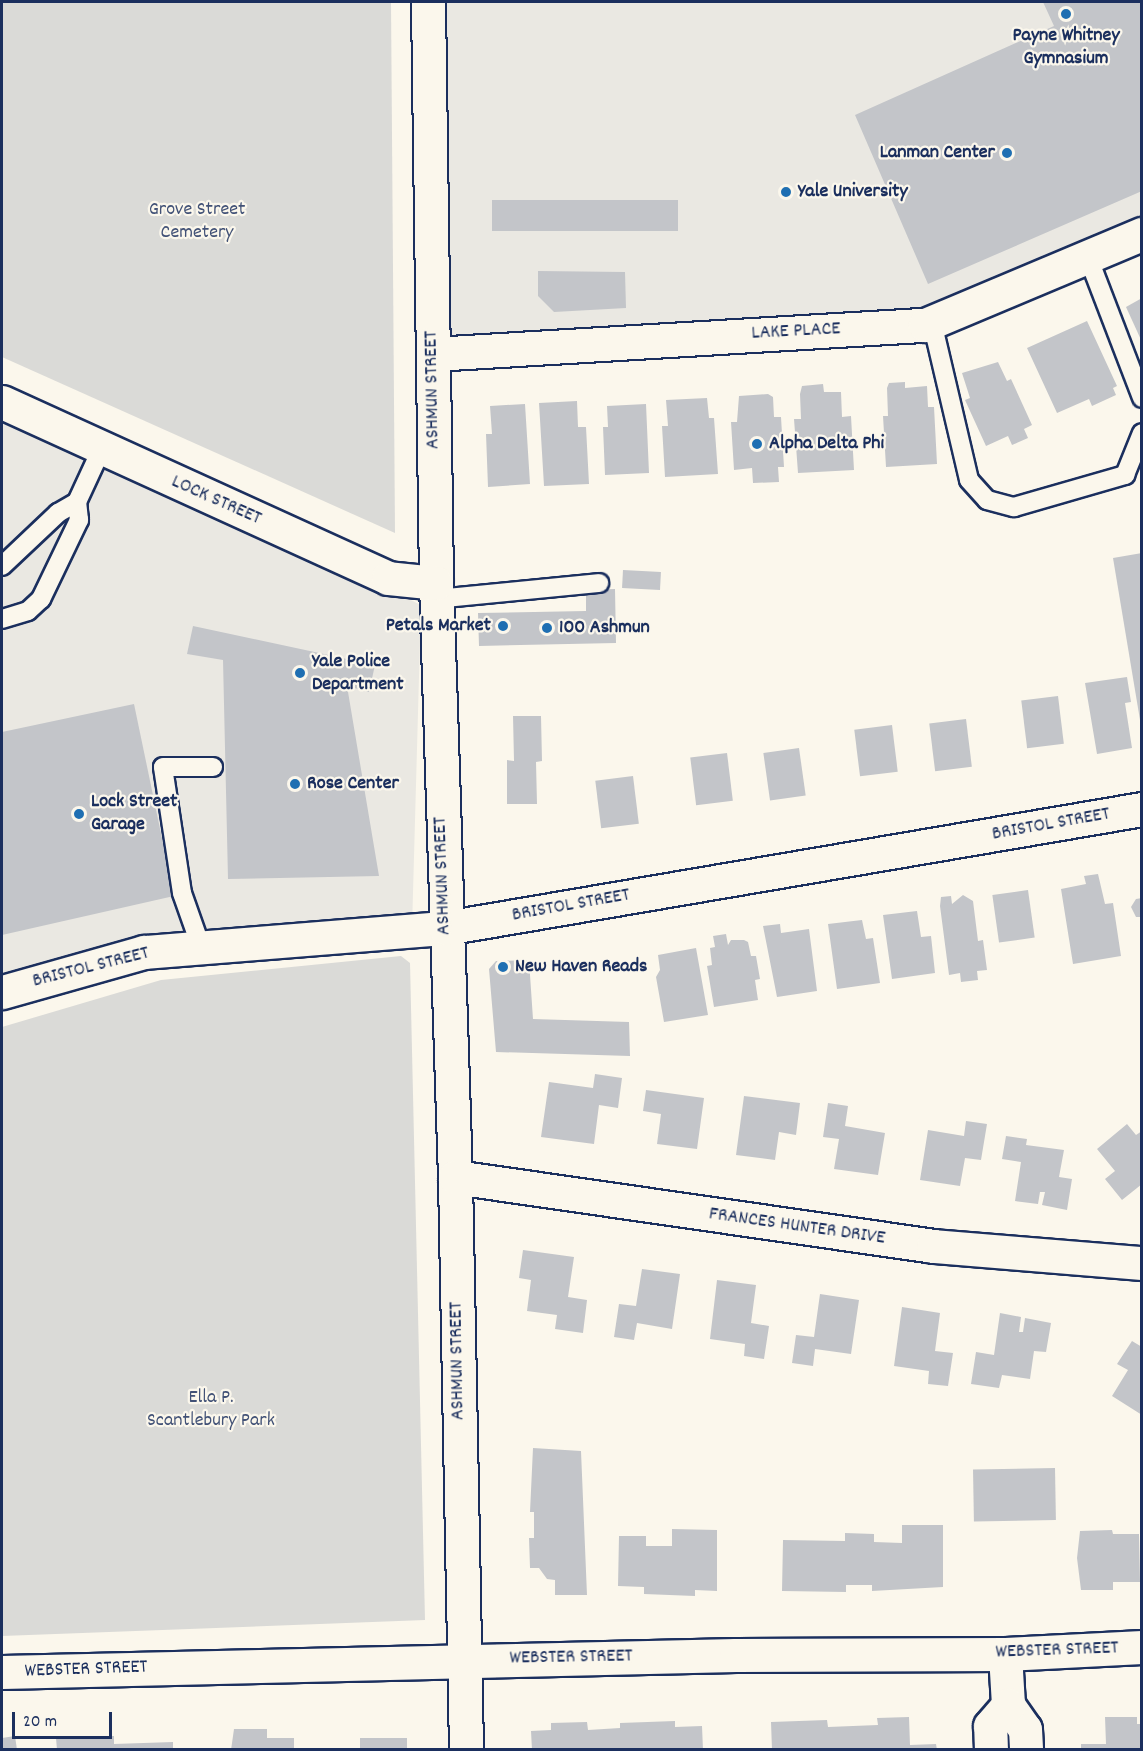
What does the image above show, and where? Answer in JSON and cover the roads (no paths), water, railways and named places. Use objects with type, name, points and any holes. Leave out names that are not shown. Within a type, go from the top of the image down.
[{"type":"street","name":"ASHMUN STREET","points":[[428,2],[436,591],[445,928],[455,1177],[466,1749]]},
{"type":"street","name":"LAKE PLACE","points":[[433,354],[932,322],[1142,234]]},
{"type":"street","name":"LOCK STREET","points":[[2,402],[388,579],[436,591]]},
{"type":"street","name":"BRISTOL STREET","points":[[2,992],[144,952],[445,928],[1142,809]]},
{"type":"street","name":"FRANCES HUNTER DRIVE","points":[[455,1177],[933,1246],[1142,1263]]},
{"type":"street","name":"WEBSTER STREET","points":[[2,1672],[463,1660],[1005,1654],[1142,1647]]},
{"type":"street","points":[[1005,1654],[1008,1705],[1025,1729],[1026,1749]]},
{"type":"street","points":[[991,1749],[990,1726],[1008,1705]]},
{"type":"lane","points":[[1088,257],[1142,398]]},
{"type":"lane","points":[[932,322],[969,480],[987,500],[1014,507],[1125,475],[1142,433]]},
{"type":"lane","points":[[2,619],[28,611],[41,599],[79,520],[77,502],[102,448]]},
{"type":"lane","points":[[2,566],[58,513],[77,502]]},
{"type":"lane","points":[[436,591],[599,583]]},
{"type":"lane","points":[[201,947],[182,893],[163,768],[213,767]]},
{"type":"place","name":"Payne Whitney Gymnasium","points":[[1066,14]]},
{"type":"place","name":"Lanman Center","points":[[1007,153]]},
{"type":"place","name":"Yale University","points":[[786,192]]},
{"type":"place","name":"Alpha Delta Phi","points":[[757,444]]},
{"type":"place","name":"Petals Market","points":[[503,626]]},
{"type":"place","name":"100 Ashmun","points":[[547,628]]},
{"type":"place","name":"Yale Police Department","points":[[300,673]]},
{"type":"place","name":"Rose Center","points":[[295,784]]},
{"type":"place","name":"Lock Street Garage","points":[[79,814]]},
{"type":"place","name":"New Haven Reads","points":[[503,967]]},
{"type":"park label","name":"Grove Street Cemetery","points":[[197,222]]},
{"type":"park label","name":"Ella P. Scantlebury Park","points":[[211,1410]]}]
